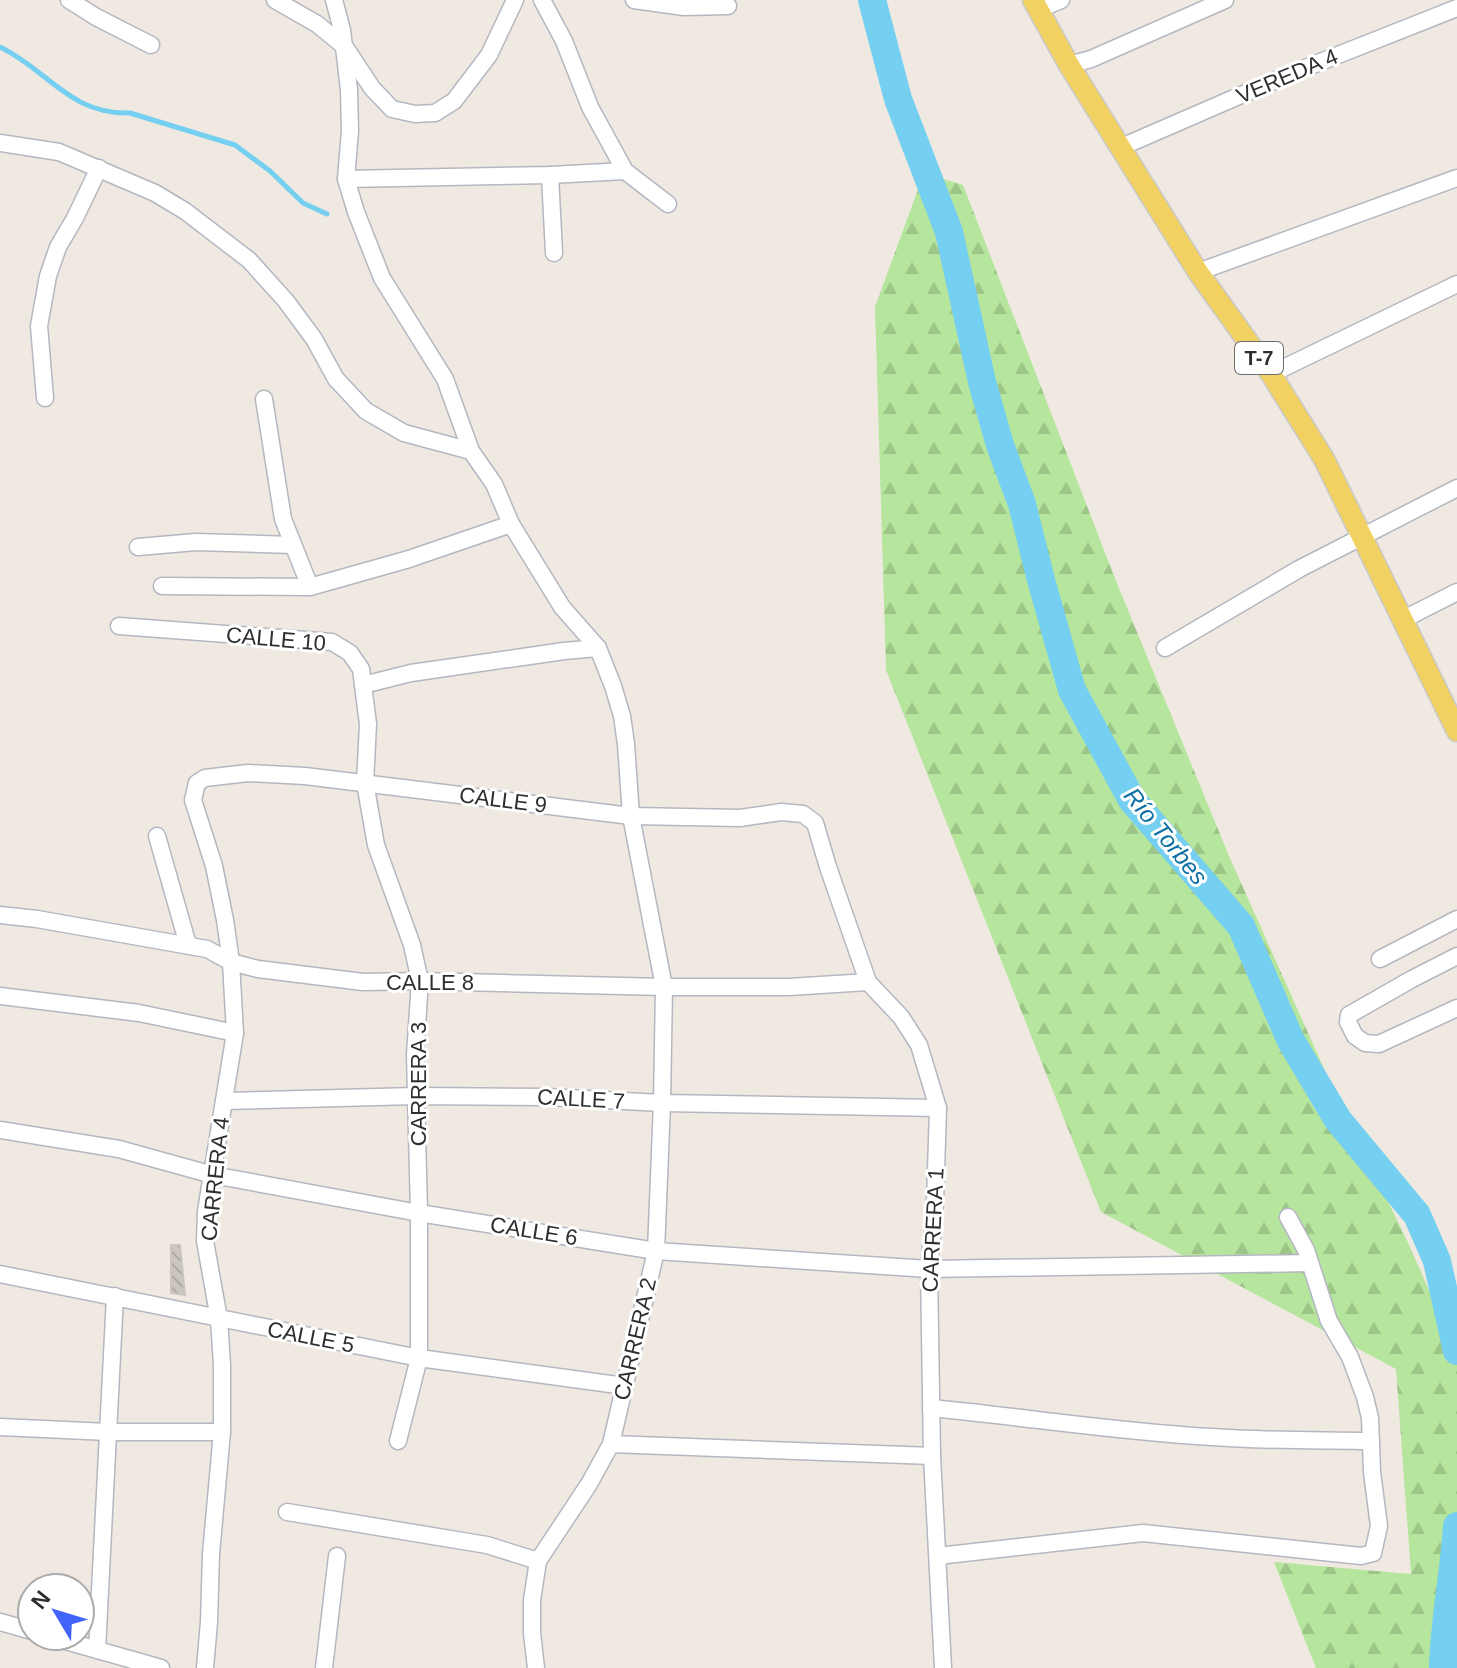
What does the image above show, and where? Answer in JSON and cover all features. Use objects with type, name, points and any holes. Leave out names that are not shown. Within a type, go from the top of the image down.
[{"type":"main road","name":"T-7","points":[[1035,5],[1119,148],[1198,272],[1271,374],[1324,459],[1457,731]]},
{"type":"street","points":[[69,0],[151,45]]},
{"type":"street","points":[[275,0],[317,24],[345,47],[372,88],[392,109],[415,114],[435,113],[454,101],[489,55],[515,0]]},
{"type":"street","points":[[334,0],[345,47],[349,90],[346,179],[382,278],[445,379],[471,451],[494,484],[511,524],[562,607],[598,648]]},
{"type":"street","points":[[542,0],[564,41],[590,107],[625,171],[668,204]]},
{"type":"street","points":[[634,0],[684,7],[728,6]]},
{"type":"street","points":[[1035,5],[1061,0]]},
{"type":"street","points":[[1069,65],[1091,59],[1225,0]]},
{"type":"street","name":"VEREDA 4","points":[[1119,148],[1285,76],[1457,8]]},
{"type":"street","points":[[0,143],[59,152],[155,193],[175,205],[249,260],[286,301],[314,339],[336,379],[366,411],[404,433],[471,451]]},
{"type":"street","points":[[45,398],[39,326],[48,276],[58,247],[99,168]]},
{"type":"street","points":[[346,179],[625,171]]},
{"type":"street","points":[[550,175],[554,253]]},
{"type":"street","points":[[1198,272],[1457,178]]},
{"type":"street","points":[[1271,374],[1457,284]]},
{"type":"street","points":[[264,399],[283,519],[310,587]]},
{"type":"street","points":[[1165,648],[1299,569],[1457,488]]},
{"type":"street","points":[[162,586],[310,587],[409,559],[511,524]]},
{"type":"street","points":[[138,547],[196,542],[293,545]]},
{"type":"street","points":[[1404,619],[1457,592]]},
{"type":"street","name":"CALLE 10","points":[[119,626],[332,642],[350,653],[361,669],[363,685]]},
{"type":"street","points":[[363,685],[411,673],[598,648]]},
{"type":"street","name":"CARRERA 2","points":[[536,1668],[532,1600],[538,1561],[589,1484],[611,1444],[656,1251],[664,987],[631,816],[622,716],[598,648]]},
{"type":"street","name":"CARRERA 3","points":[[363,685],[368,724],[365,783],[376,845],[412,945],[420,981],[415,1055],[419,1358],[398,1441]]},
{"type":"street","name":"CALLE 9","points":[[195,790],[197,783],[205,778],[248,773],[305,776],[631,816],[740,818],[781,812],[803,814],[815,823]]},
{"type":"street","name":"CARRERA 4","points":[[195,790],[193,800],[214,866],[225,920],[235,1033],[206,1211],[205,1241],[219,1319],[222,1432],[205,1668]]},
{"type":"street","name":"CARRERA 1","points":[[815,823],[868,982],[901,1017],[919,1045],[938,1108],[929,1269],[932,1456],[943,1668]]},
{"type":"street","points":[[157,836],[188,945]]},
{"type":"street","name":"CALLE 8","points":[[0,915],[188,945],[207,949],[231,962],[279,972],[363,982],[789,987],[868,982]]},
{"type":"street","points":[[1380,959],[1457,919]]},
{"type":"street","points":[[1457,956],[1349,1015],[1348,1022],[1355,1036],[1365,1043],[1379,1044],[1457,1008]]},
{"type":"street","points":[[0,996],[139,1013],[235,1033]]},
{"type":"street","name":"CALLE 7","points":[[224,1101],[415,1096],[548,1097],[662,1103],[938,1108]]},
{"type":"street","name":"CALLE 6","points":[[0,1130],[119,1149],[213,1175],[419,1213],[656,1251],[929,1269],[1310,1263]]},
{"type":"street","points":[[938,1556],[1143,1533],[1361,1556],[1373,1553],[1379,1526],[1372,1472],[1370,1418],[1365,1397],[1350,1357],[1329,1321],[1306,1250],[1288,1217]]},
{"type":"street","name":"CALLE 5","points":[[0,1274],[419,1358],[625,1386]]},
{"type":"street","points":[[115,1296],[97,1650],[161,1668]]},
{"type":"street","points":[[931,1408],[1213,1438],[1371,1441]]},
{"type":"street","points":[[0,1427],[108,1432],[222,1432]]},
{"type":"street","points":[[611,1444],[932,1456]]},
{"type":"street","points":[[287,1512],[487,1545],[538,1561]]},
{"type":"street","points":[[324,1668],[337,1556]]},
{"type":"green space","points":[[924,173],[963,185],[1114,576],[1229,856],[1457,1353],[1457,1668],[1316,1668],[1274,1562],[1411,1574],[1396,1369],[1101,1212],[886,670],[875,307]]},
{"type":"building","points":[[171,1245],[180,1245],[185,1295],[171,1293]]},
{"type":"waterway","name":"Río Torbes","points":[[872,0],[898,99],[949,232],[982,382],[1000,445],[1022,504],[1072,690],[1132,800],[1241,926],[1291,1041],[1338,1120],[1417,1215],[1437,1261],[1457,1351]]},
{"type":"waterway","points":[[0,47],[91,107],[130,113],[235,145],[270,171],[303,203],[327,214]]},
{"type":"waterway","name":"Río Torbes","points":[[1443,1668],[1457,1526]]}]
